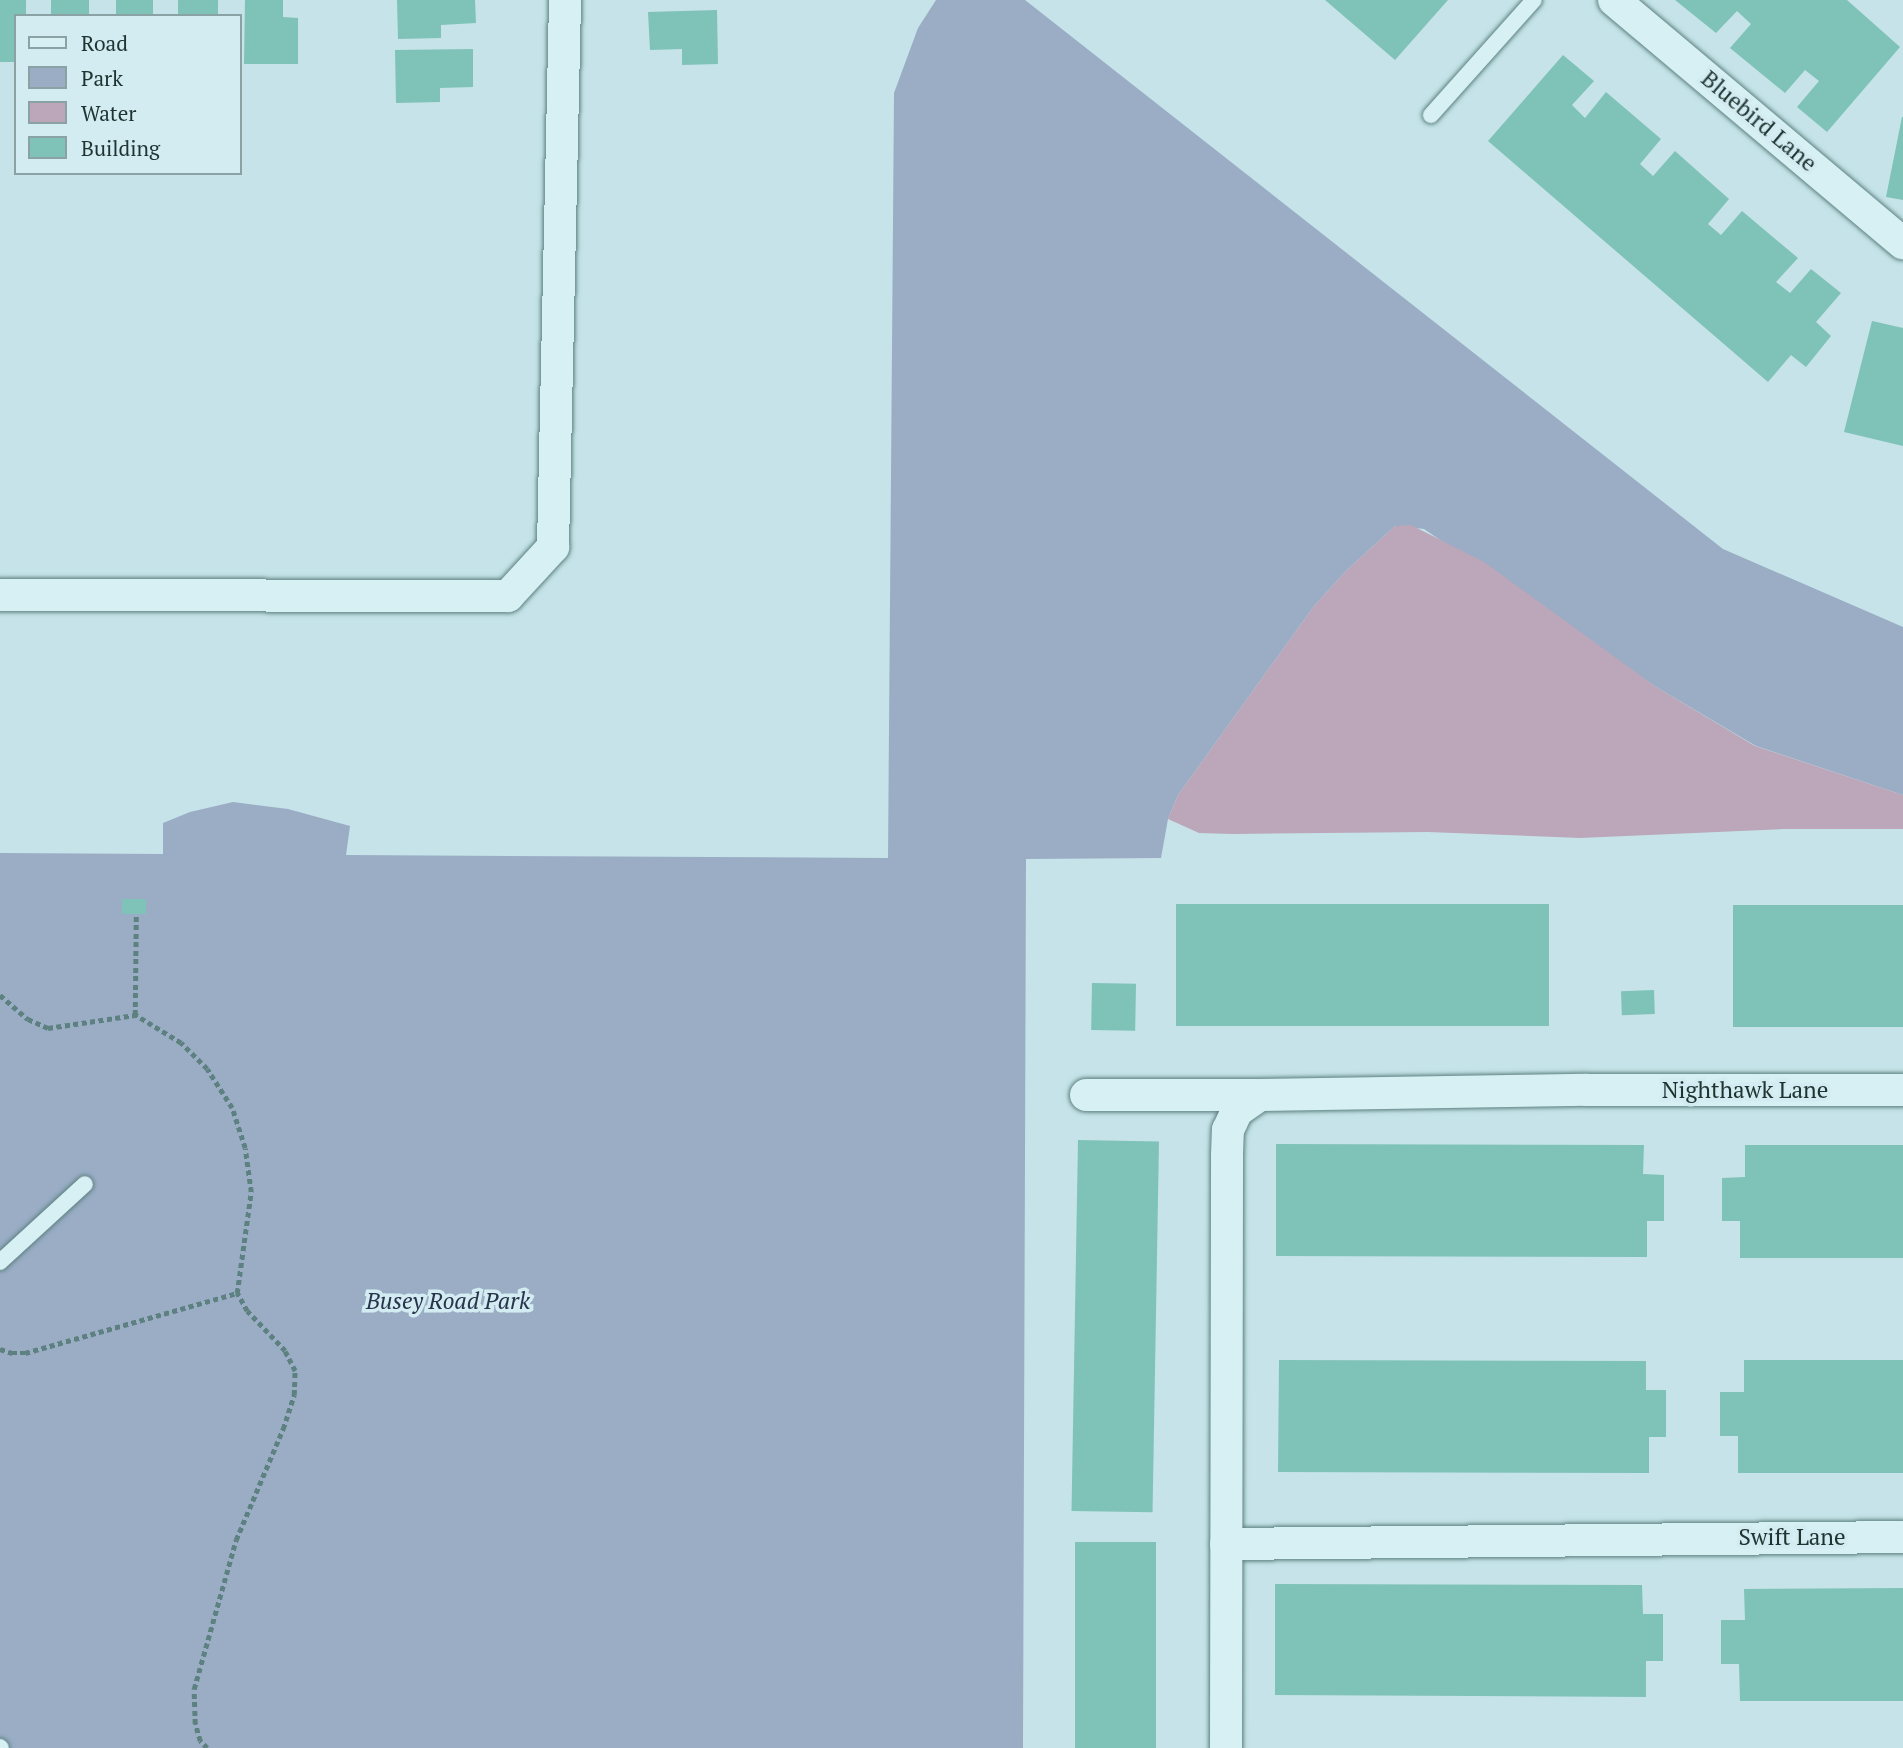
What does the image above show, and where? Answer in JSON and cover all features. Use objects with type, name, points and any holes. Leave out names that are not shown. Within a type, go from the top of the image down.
[{"type":"street","points":[[0,595],[508,596],[553,547],[565,0]]},
{"type":"street","name":"Bluebird Lane","points":[[1614,0],[1903,243]]},
{"type":"street","name":"Nighthawk Lane","points":[[1086,1095],[1903,1090]]},
{"type":"street","points":[[1226,1748],[1228,1130],[1237,1111],[1260,1095]]},
{"type":"street","name":"Swift Lane","points":[[1226,1544],[1682,1537],[1903,1537]]},
{"type":"lane","points":[[1430,115],[1534,0]]},
{"type":"lane","points":[[0,1262],[85,1184]]},
{"type":"path","points":[[135,1015],[136,915]]},
{"type":"path","points":[[0,995],[28,1019],[48,1028],[135,1015],[181,1044],[207,1069],[232,1108],[245,1148],[251,1192],[237,1293],[247,1311],[285,1351],[295,1371],[294,1395],[283,1429],[236,1540],[194,1689],[195,1724],[200,1741],[207,1748]]},
{"type":"path","points":[[0,1349],[25,1353],[237,1293]]},
{"type":"green space","name":"Busey Road Park","points":[[936,0],[1025,0],[1723,549],[1903,627],[1903,795],[1756,746],[1656,687],[1424,529],[1395,526],[1347,570],[1314,606],[1178,795],[1168,819],[1161,858],[1026,859],[1023,1748],[0,1748],[0,853],[163,854],[163,823],[190,812],[233,802],[288,809],[350,826],[346,855],[888,858],[894,93],[918,28]]},
{"type":"water","points":[[1411,525],[1484,562],[1656,687],[1755,746],[1903,795],[1903,829],[1784,829],[1580,838],[1428,832],[1233,834],[1199,833],[1168,819],[1178,795],[1314,606],[1347,570],[1395,526]]},
{"type":"building","points":[[0,0],[26,0],[26,14],[14,14],[14,62],[0,62]]},
{"type":"building","points":[[51,0],[89,0],[89,14],[51,14]]},
{"type":"building","points":[[116,0],[153,0],[153,14],[116,14]]},
{"type":"building","points":[[178,0],[218,0],[218,14],[178,14]]},
{"type":"building","points":[[245,0],[283,0],[283,17],[298,18],[298,64],[244,64]]},
{"type":"building","points":[[397,0],[475,0],[476,23],[441,25],[441,38],[398,39]]},
{"type":"building","points":[[1325,0],[1448,0],[1395,60]]},
{"type":"building","points":[[1675,0],[1847,0],[1900,47],[1827,132],[1797,107],[1819,81],[1805,70],[1785,93],[1730,48],[1751,24],[1737,11],[1716,33]]},
{"type":"building","points":[[717,10],[718,64],[682,65],[682,49],[650,50],[648,12]]},
{"type":"building","points":[[473,49],[473,87],[440,88],[440,102],[396,103],[395,50]]},
{"type":"building","points":[[1563,55],[1594,81],[1572,105],[1585,118],[1606,92],[1661,139],[1640,164],[1653,176],[1675,151],[1729,199],[1708,224],[1721,235],[1742,211],[1798,258],[1776,282],[1790,293],[1811,269],[1841,293],[1816,322],[1831,336],[1806,367],[1791,355],[1768,382],[1488,141]]},
{"type":"building","points":[[1903,117],[1903,200],[1886,197]]},
{"type":"building","points":[[1872,321],[1903,328],[1903,446],[1844,432]]},
{"type":"building","points":[[122,899],[146,899],[146,914],[122,914]]},
{"type":"building","points":[[1176,904],[1549,904],[1549,1026],[1176,1026]]},
{"type":"building","points":[[1733,905],[1903,905],[1903,1027],[1733,1027]]},
{"type":"building","points":[[1092,983],[1136,984],[1135,1031],[1091,1030]]},
{"type":"building","points":[[1654,990],[1655,1014],[1622,1015],[1621,991]]},
{"type":"building","points":[[1078,1140],[1159,1141],[1153,1512],[1072,1511]]},
{"type":"building","points":[[1276,1144],[1644,1145],[1643,1174],[1664,1175],[1664,1221],[1647,1221],[1647,1257],[1276,1256]]},
{"type":"building","points":[[1745,1145],[1903,1145],[1903,1258],[1740,1258],[1740,1221],[1722,1221],[1722,1178],[1745,1177]]},
{"type":"building","points":[[1279,1360],[1646,1361],[1646,1390],[1666,1390],[1666,1437],[1649,1437],[1649,1473],[1278,1472]]},
{"type":"building","points":[[1744,1360],[1903,1360],[1903,1473],[1738,1473],[1738,1436],[1720,1436],[1720,1392],[1744,1392]]},
{"type":"building","points":[[1075,1542],[1156,1542],[1156,1748],[1075,1748]]},
{"type":"building","points":[[1275,1584],[1642,1585],[1643,1614],[1663,1614],[1663,1661],[1646,1661],[1646,1697],[1275,1695]]},
{"type":"building","points":[[1903,1588],[1903,1701],[1740,1701],[1739,1664],[1721,1664],[1721,1620],[1745,1620],[1744,1589]]}]
